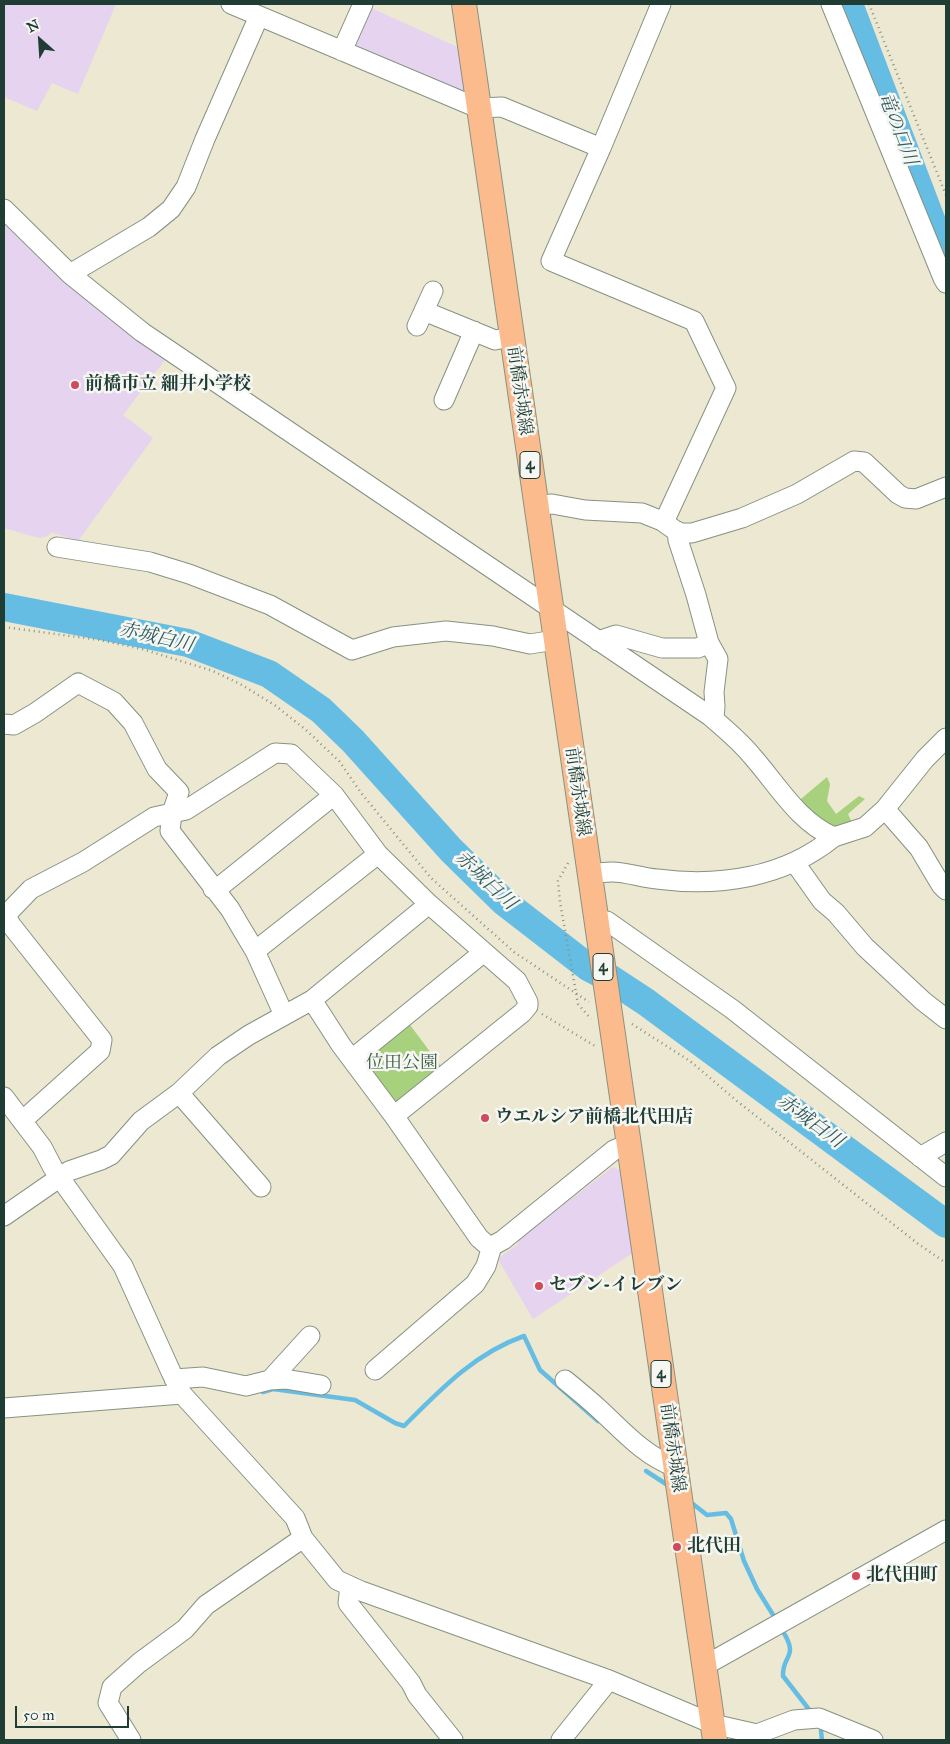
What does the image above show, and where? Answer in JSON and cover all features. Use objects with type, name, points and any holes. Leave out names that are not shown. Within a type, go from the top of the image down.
[{"type":"main road","name":"前橋赤城線","points":[[464,4],[596,923]]},
{"type":"main road","name":"4","points":[[596,923],[605,1016]]},
{"type":"main road","name":"前橋赤城線","points":[[605,1016],[628,1144],[714,1732]]},
{"type":"street","points":[[231,4],[478,108],[502,107],[601,148]]},
{"type":"street","points":[[342,51],[362,4]]},
{"type":"street","points":[[661,4],[601,148],[551,261],[694,321],[726,388],[671,527],[678,540],[709,643],[718,659],[714,692],[716,706],[714,719]]},
{"type":"street","points":[[831,4],[946,283]]},
{"type":"street","points":[[70,274],[149,227],[171,209],[186,187],[259,16]]},
{"type":"street","points":[[4,209],[70,274],[142,332],[714,719],[751,754],[796,810],[823,833],[834,838]]},
{"type":"street","points":[[433,291],[421,318],[474,331],[495,340],[511,337]]},
{"type":"street","points":[[444,400],[474,331]]},
{"type":"street","points":[[535,506],[552,504],[585,510],[642,513],[671,527],[692,533],[742,518],[797,494],[854,461],[864,462],[898,494],[905,498],[916,499],[946,487]]},
{"type":"street","points":[[57,547],[150,562],[189,574],[270,605],[352,650],[393,636],[446,631],[493,636],[530,644],[555,640]]},
{"type":"street","points":[[598,641],[616,635],[662,648],[698,648],[709,643]]},
{"type":"street","points":[[4,724],[14,725],[78,683],[114,702],[133,723],[157,769],[179,792],[172,813],[170,831],[230,909],[255,951],[284,1015]]},
{"type":"street","points":[[589,874],[612,872],[657,880],[728,881],[764,873],[794,863],[834,838],[865,827],[885,809],[925,759],[946,738]]},
{"type":"street","points":[[22,1121],[100,1051],[102,1040],[5,916],[30,889],[82,862],[154,817],[186,810],[275,753],[291,754],[334,795],[378,854],[429,904],[517,981],[527,998],[528,1006],[522,1013],[394,1116]]},
{"type":"street","points":[[213,889],[223,884],[334,795]]},
{"type":"street","points":[[885,809],[919,848],[941,885],[946,890]]},
{"type":"street","points":[[255,951],[378,854]]},
{"type":"street","points":[[794,863],[822,901],[836,913],[865,947],[923,1001],[946,1019]]},
{"type":"street","points":[[4,1216],[60,1176],[111,1155],[141,1120],[179,1093],[218,1056],[234,1044],[312,1000],[429,904]]},
{"type":"street","points":[[596,923],[607,921],[624,935],[732,1009],[946,1177]]},
{"type":"street","points":[[352,1059],[484,952]]},
{"type":"street","points":[[312,1000],[479,1238],[486,1244],[497,1243]]},
{"type":"street","points":[[179,1093],[261,1187]]},
{"type":"street","points":[[4,1098],[42,1147],[53,1168],[123,1266],[178,1386],[295,1518],[303,1538],[338,1580],[609,1680],[714,1732],[757,1734],[794,1720],[819,1718],[872,1740]]},
{"type":"street","points":[[920,1157],[946,1142]]},
{"type":"street","points":[[374,1370],[475,1284],[497,1243],[614,1150],[628,1144]]},
{"type":"street","points":[[270,1380],[310,1336]]},
{"type":"street","points":[[4,1408],[178,1386],[203,1377],[246,1386],[270,1380],[286,1379],[321,1385]]},
{"type":"street","points":[[565,1380],[598,1408],[621,1431],[663,1463],[675,1467]]},
{"type":"street","points":[[704,1666],[946,1530]]},
{"type":"street","points":[[127,1739],[108,1703],[112,1688],[140,1663],[185,1629],[206,1605],[303,1538]]},
{"type":"street","points":[[350,1586],[348,1603],[453,1740]]},
{"type":"street","points":[[561,1740],[609,1680]]},
{"type":"path","points":[[869,4],[946,195]]},
{"type":"path","points":[[572,855],[558,881],[578,1004],[605,1016],[636,1026],[690,1061],[917,1243],[946,1263]]},
{"type":"path","points":[[528,1006],[556,1021],[601,1050]]},
{"type":"shaded area","points":[[4,4],[116,4],[78,94],[52,83],[37,111],[4,97]]},
{"type":"shaded area","points":[[369,7],[462,49],[469,101],[350,51]]},
{"type":"shaded area","name":"前橋市立 細井小学校","points":[[4,217],[168,356],[123,415],[153,438],[78,541],[51,532],[48,536],[39,538],[4,528]]},
{"type":"shaded area","points":[[613,1167],[620,1170],[634,1252],[533,1319],[499,1261],[500,1257],[517,1245],[519,1239]]},
{"type":"green space","points":[[827,777],[830,784],[827,801],[836,814],[859,796],[865,799],[848,814],[854,827],[831,829],[795,804]]},
{"type":"green space","name":"位田公園","points":[[407,1021],[443,1069],[397,1102],[392,1101],[366,1064],[365,1059]]},
{"type":"waterway","name":"竜の口川","points":[[849,4],[946,255]]},
{"type":"waterway","name":"赤城白川","points":[[4,607],[188,643],[269,674],[321,710],[353,741],[451,850],[504,902],[588,967],[611,979],[646,1002],[946,1224]]},
{"type":"waterway","points":[[263,1392],[273,1389],[355,1400],[395,1423],[404,1426],[445,1386],[474,1362],[506,1343],[524,1336],[540,1370],[598,1421]]},
{"type":"waterway","points":[[646,1471],[666,1484]]},
{"type":"waterway","points":[[693,1504],[707,1515],[726,1513],[731,1519],[744,1561],[757,1589],[775,1618]]},
{"type":"waterway","points":[[782,1630],[790,1646],[789,1655],[783,1669],[783,1676],[811,1712]]},
{"type":"waterway","points":[[821,1731],[822,1740]]},
{"type":"place","name":"前橋市立 細井小学校","points":[[75,385]]},
{"type":"place","name":"ウエルシア前橋北代田店","points":[[485,1118]]},
{"type":"place","name":"セブン-イレブン","points":[[539,1286]]},
{"type":"place","name":"北代田","points":[[677,1547]]},
{"type":"place","name":"北代田町","points":[[856,1576]]}]
